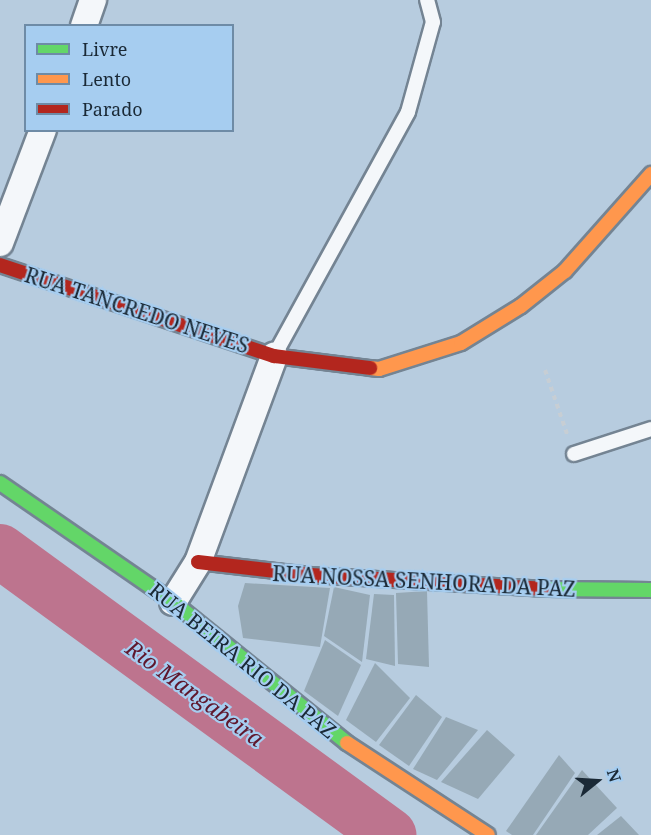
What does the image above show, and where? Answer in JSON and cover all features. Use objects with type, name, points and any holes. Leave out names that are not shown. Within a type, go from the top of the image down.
[{"type":"street","points":[[85,24],[93,0]]},
{"type":"street","points":[[0,243],[42,132]]},
{"type":"street","name":"RUA TANCREDO NEVES","points":[[0,265],[274,356],[379,369],[461,343],[521,306],[565,271],[651,174]]},
{"type":"street","points":[[173,602],[198,562],[274,356]]},
{"type":"street","name":"RUA BEIRA RIO DA PAZ","points":[[0,483],[173,602],[333,733],[488,835]]},
{"type":"street","name":"RUA NOSSA SENHORA DA PAZ","points":[[198,562],[310,575],[570,590],[651,590]]},
{"type":"lane","points":[[274,356],[408,112],[433,22],[427,0]]},
{"type":"lane","points":[[574,454],[651,429]]},
{"type":"path","points":[[545,370],[574,454]]},
{"type":"building","points":[[245,583],[330,588],[320,647],[243,638],[238,606]]},
{"type":"building","points":[[334,587],[370,595],[362,662],[324,636]]},
{"type":"building","points":[[427,591],[429,667],[398,664],[396,593]]},
{"type":"building","points":[[374,594],[394,595],[395,666],[366,659]]},
{"type":"building","points":[[325,640],[361,665],[338,716],[304,691]]},
{"type":"building","points":[[375,663],[410,698],[376,742],[346,720]]},
{"type":"building","points":[[416,695],[442,717],[409,766],[379,745]]},
{"type":"building","points":[[446,717],[478,730],[437,780],[413,769]]},
{"type":"building","points":[[487,730],[515,755],[478,799],[441,782]]},
{"type":"building","points":[[559,755],[575,773],[533,835],[512,835],[506,831]]},
{"type":"building","points":[[582,770],[617,808],[588,835],[536,835]]},
{"type":"building","points":[[621,816],[639,835],[597,835]]},
{"type":"waterway","name":"Rio Mangabeira","points":[[0,551],[389,835]]},
{"type":"traffic: fast","points":[[0,483],[173,602],[347,743]]},
{"type":"traffic: fast","points":[[547,589],[651,590]]},
{"type":"traffic: slow","points":[[370,368],[379,369],[461,343],[521,306],[565,271],[651,174]]},
{"type":"traffic: slow","points":[[347,743],[488,835]]},
{"type":"traffic: jam","points":[[0,265],[274,356],[370,368]]},
{"type":"traffic: jam","points":[[198,562],[310,575],[547,589]]}]
